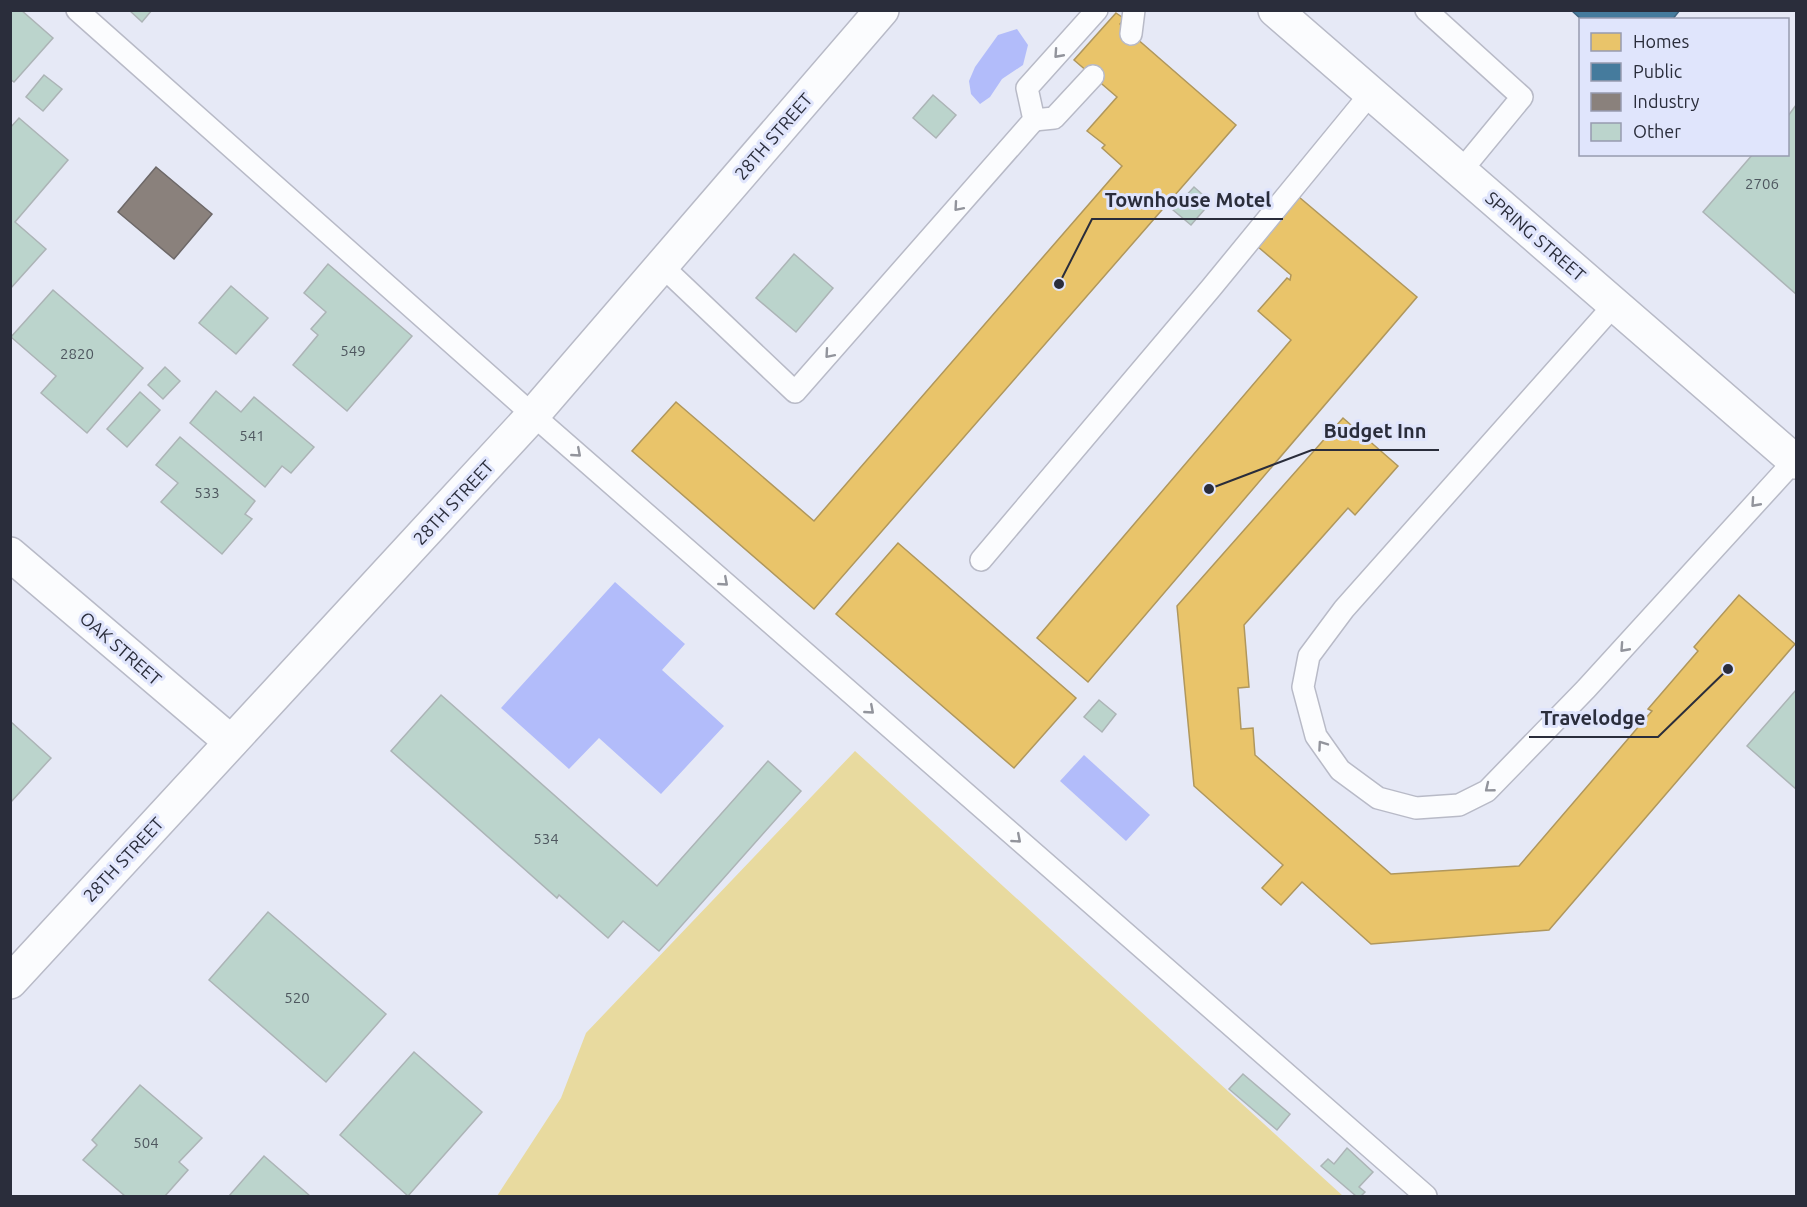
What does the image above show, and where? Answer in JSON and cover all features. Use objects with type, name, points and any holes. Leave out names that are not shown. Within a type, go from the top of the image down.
[{"type":"street","name":"28TH STREET","points":[[10,982],[533,415],[882,10]]},
{"type":"street","name":"SPRING STREET","points":[[1275,10],[1796,461]]},
{"type":"street","name":"OAK STREET","points":[[10,554],[231,742]]},
{"type":"lane","points":[[77,10],[533,415],[1426,1197]]},
{"type":"lane","points":[[1034,120],[1027,88],[1097,10]]},
{"type":"lane","points":[[1131,34],[1134,10]]},
{"type":"lane","points":[[1426,10],[1522,97],[1461,171]]},
{"type":"lane","points":[[661,265],[795,392],[1034,120],[1054,118],[1093,76]]},
{"type":"lane","points":[[981,560],[1211,288],[1371,93]]},
{"type":"lane","points":[[1615,304],[1344,609],[1309,656],[1303,687],[1316,736],[1340,770],[1378,798],[1416,808],[1459,805],[1487,791],[1586,689],[1796,461]]},
{"type":"shaded area","points":[[855,751],[1343,1196],[497,1196],[561,1098],[586,1033]]},
{"type":"water","points":[[1017,29],[1028,45],[1023,65],[1002,79],[990,97],[980,104],[971,94],[969,81],[975,67],[998,35]]},
{"type":"water","points":[[615,582],[685,644],[662,670],[724,726],[661,794],[599,738],[569,769],[501,708]]},
{"type":"water","points":[[1084,755],[1150,815],[1126,841],[1060,781]]},
{"type":"building: Homes","points":[[1116,13],[1125,19],[1120,24],[1236,125],[814,609],[632,451],[676,402],[814,521],[1122,166],[1102,148],[1105,145],[1087,131],[1117,97],[1074,60]]},
{"type":"building: Homes","points":[[1299,197],[1417,297],[1088,682],[1037,638],[1291,340],[1258,311],[1287,278],[1290,280],[1291,275],[1257,246]]},
{"type":"building: Homes","points":[[1343,418],[1398,466],[1355,515],[1348,508],[1244,625],[1249,687],[1238,688],[1241,729],[1253,728],[1255,755],[1391,874],[1519,866],[1652,711],[1648,709],[1698,651],[1694,647],[1739,595],[1795,644],[1549,930],[1371,944],[1302,882],[1281,905],[1262,888],[1283,865],[1194,786],[1177,606]]},
{"type":"building: Homes","points":[[898,543],[1076,698],[1014,768],[836,614]]},
{"type":"building: Public","points":[[1571,10],[1680,10],[1674,18],[1580,18]]},
{"type":"building: Industry","points":[[156,167],[212,214],[174,259],[118,212]]},
{"type":"building: Other","points":[[10,10],[21,10],[53,38],[14,82],[10,79]]},
{"type":"building: Other","points":[[129,10],[152,10],[142,22]]},
{"type":"building: Other","points":[[44,75],[62,89],[43,111],[26,97]]},
{"type":"building: Other","points":[[933,95],[956,115],[936,138],[913,118]]},
{"type":"building: Other","points":[[1796,105],[1796,294],[1703,212],[1751,156],[1789,156],[1789,115]]},
{"type":"building: Other","points":[[19,118],[68,160],[15,222],[46,249],[10,289],[10,128]]},
{"type":"building: Other","points":[[1194,187],[1211,202],[1191,225],[1173,210]]},
{"type":"building: Other","points":[[794,254],[833,288],[796,332],[756,298]]},
{"type":"building: Other","points":[[328,264],[412,336],[347,411],[293,365],[318,335],[311,329],[326,312],[304,293]]},
{"type":"building: Other","points":[[231,286],[268,318],[236,354],[199,323]]},
{"type":"building: Other","points":[[53,290],[143,368],[87,433],[41,393],[56,376],[11,337]]},
{"type":"building: Other","points":[[165,367],[180,381],[163,399],[148,385]]},
{"type":"building: Other","points":[[216,391],[241,412],[254,397],[314,447],[291,473],[282,466],[265,487],[190,423]]},
{"type":"building: Other","points":[[140,392],[160,410],[127,447],[107,429]]},
{"type":"building: Other","points":[[180,437],[255,501],[245,514],[252,519],[222,554],[161,502],[178,483],[156,465]]},
{"type":"building: Other","points":[[1796,690],[1796,789],[1747,746]]},
{"type":"building: Other","points":[[441,695],[657,886],[768,761],[801,791],[659,951],[623,921],[608,938],[559,895],[557,898],[391,751]]},
{"type":"building: Other","points":[[1099,700],[1116,714],[1102,732],[1084,717]]},
{"type":"building: Other","points":[[10,721],[51,758],[10,803]]},
{"type":"building: Other","points":[[268,912],[386,1014],[326,1082],[209,980]]},
{"type":"building: Other","points":[[414,1052],[482,1112],[408,1196],[340,1135]]},
{"type":"building: Other","points":[[1243,1074],[1290,1114],[1277,1130],[1229,1089]]},
{"type":"building: Other","points":[[140,1085],[202,1138],[179,1162],[188,1170],[165,1196],[125,1196],[83,1160],[97,1145],[92,1140]]},
{"type":"building: Other","points":[[1347,1148],[1373,1172],[1359,1187],[1365,1192],[1361,1196],[1356,1196],[1321,1166],[1328,1159],[1334,1164]]},
{"type":"building: Other","points":[[264,1156],[310,1196],[229,1196]]},
{"type":"place","name":"Townhouse Motel","points":[[1059,284]]},
{"type":"place","name":"Budget Inn","points":[[1209,489]]},
{"type":"place","name":"Travelodge","points":[[1728,669]]}]
